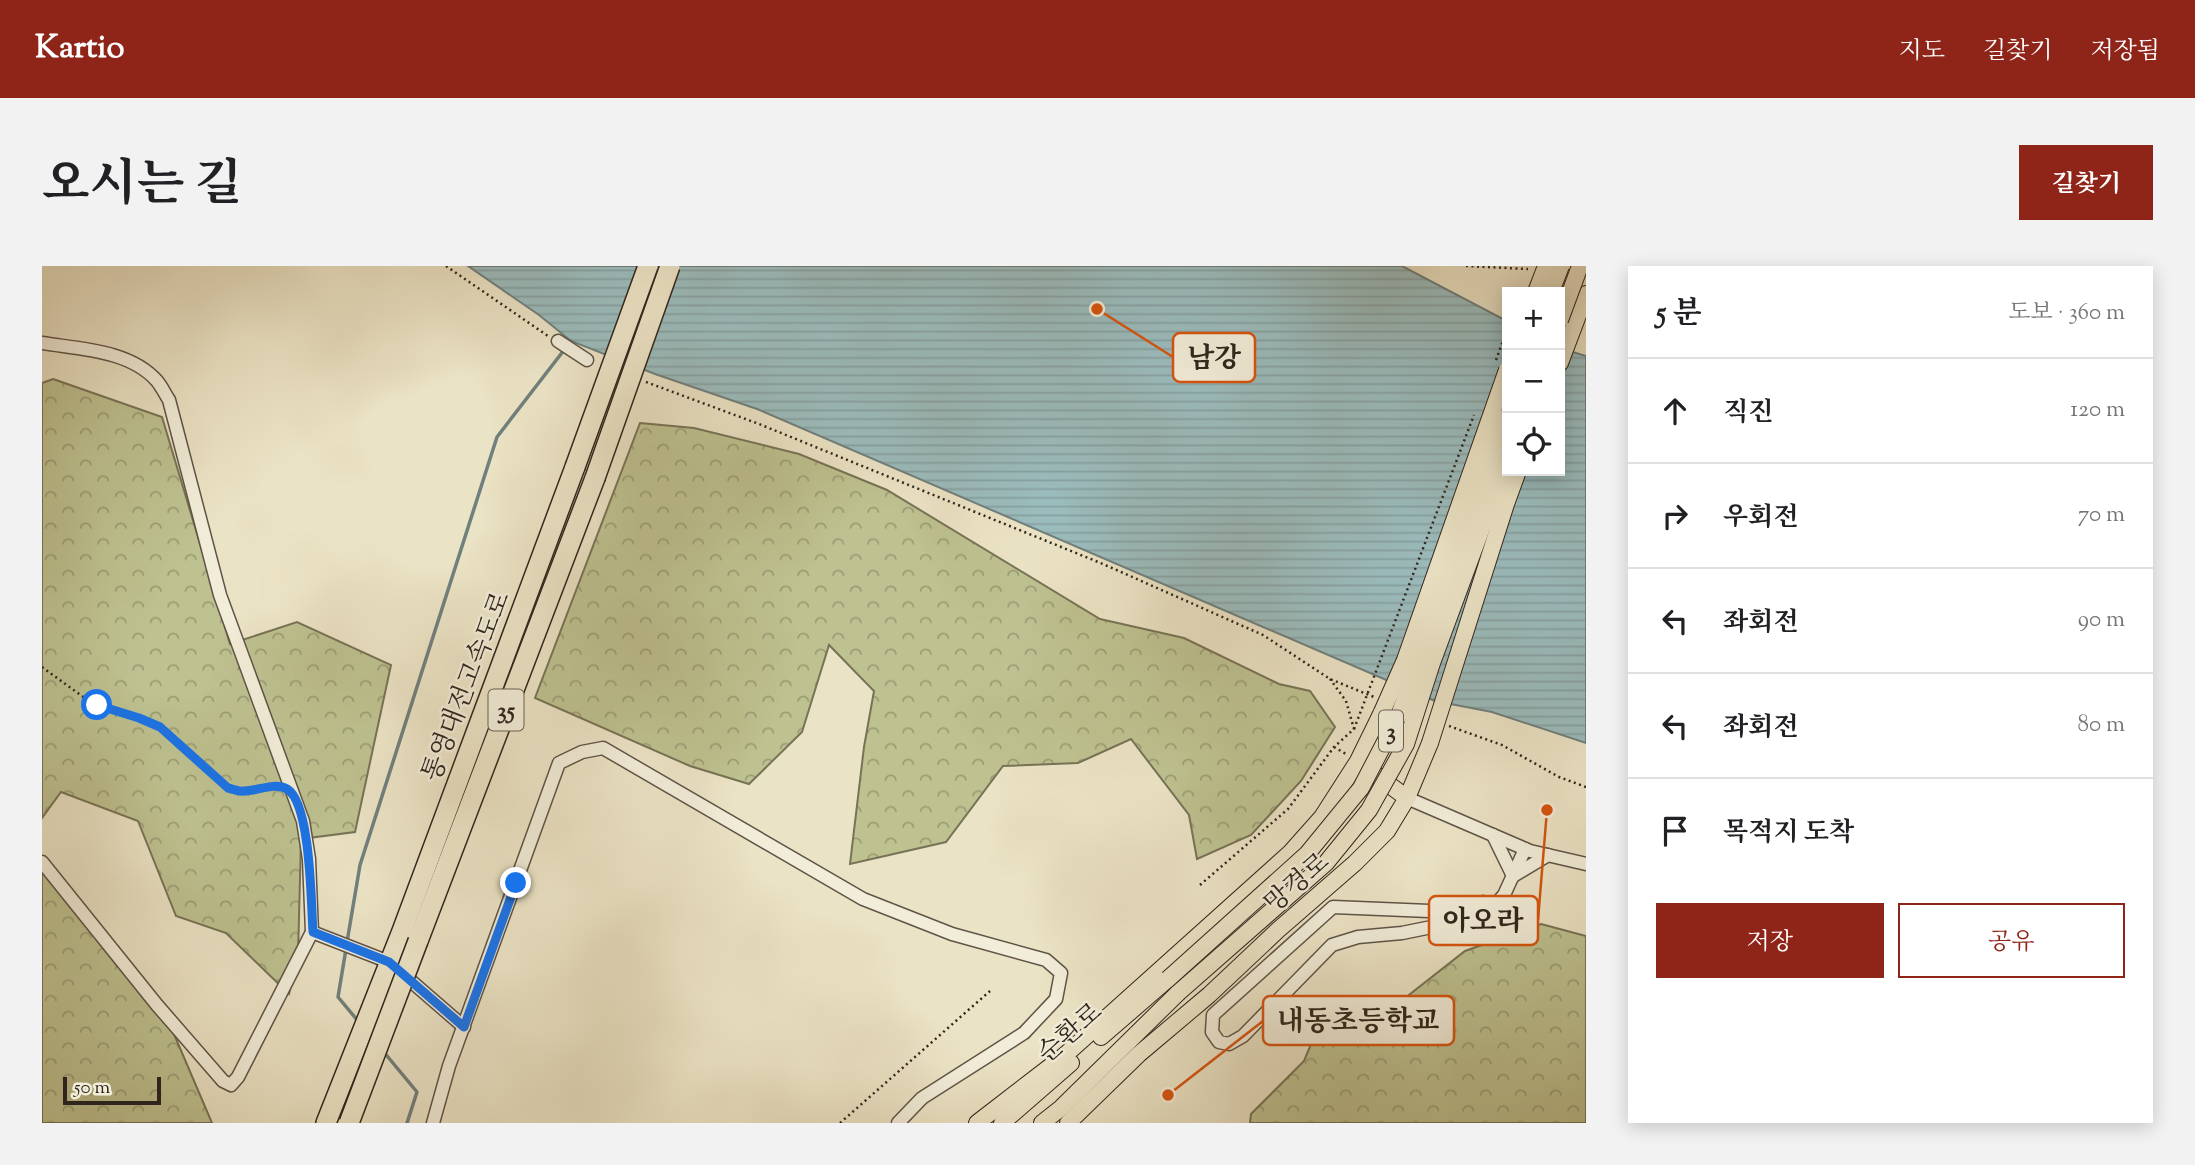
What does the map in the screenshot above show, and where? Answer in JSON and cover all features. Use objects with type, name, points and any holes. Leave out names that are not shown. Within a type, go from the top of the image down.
[{"type":"highway","name":"통영대전고속도로","points":[[349,1123],[410,936],[648,266]]},
{"type":"highway","name":"통영대전고속도로","points":[[326,1123],[389,962],[410,936],[594,478],[670,266]]},
{"type":"main road","points":[[1553,287],[1561,266]]},
{"type":"main road","points":[[1565,306],[1580,266]]},
{"type":"main road","points":[[1537,287],[1540,268]]},
{"type":"main road","points":[[1565,350],[1586,295]]},
{"type":"main road","points":[[977,1123],[1064,1056],[1290,853],[1322,817],[1358,761],[1405,660],[1500,369]]},
{"type":"main road","name":"순환로","points":[[1002,1123],[1307,854],[1361,788],[1399,715],[1502,430]]},
{"type":"main road","name":"순환로","points":[[1042,1123],[1061,1108],[1178,993],[1326,863],[1369,810],[1406,744],[1432,663],[1502,474]]},
{"type":"main road","name":"망경로","points":[[1068,1123],[1139,1054],[1209,995],[1387,831],[1407,799],[1430,743],[1516,476]]},
{"type":"main road","points":[[1358,761],[1407,799]]},
{"type":"street","points":[[558,341],[587,360]]},
{"type":"street","points":[[42,342],[118,357],[145,371],[157,381],[169,400],[220,595],[303,821],[309,859],[313,932],[238,1077],[231,1085],[223,1081],[157,1005],[42,862]]},
{"type":"street","points":[[433,1123],[449,1066],[559,763],[582,752],[603,748],[863,899],[952,934],[1046,960],[1061,973],[1056,999],[1024,1033],[922,1098],[898,1123]]},
{"type":"street","points":[[1407,799],[1525,849],[1586,863]]},
{"type":"street","points":[[1493,835],[1513,876]]},
{"type":"street","points":[[1494,905],[1483,902],[1453,912],[1333,907],[1213,1016],[1212,1032],[1219,1042],[1228,1044],[1243,1037],[1332,946],[1358,937],[1402,933],[1486,916],[1504,895],[1525,849]]},
{"type":"street","points":[[1513,876],[1549,855]]},
{"type":"street","points":[[313,932],[389,962],[464,1027]]},
{"type":"path","points":[[446,266],[558,341]]},
{"type":"path","points":[[1466,266],[1515,270],[1540,268]]},
{"type":"path","points":[[1500,369],[1503,350]]},
{"type":"path","points":[[636,378],[759,424],[1103,564],[1263,635],[1330,679],[1374,697]]},
{"type":"path","points":[[1200,885],[1287,808],[1334,747],[1354,729],[1478,407]]},
{"type":"path","points":[[42,667],[97,705],[160,727],[228,788],[242,792],[267,787],[285,788],[294,795]]},
{"type":"path","points":[[1330,679],[1346,701],[1354,729]]},
{"type":"path","points":[[1448,726],[1502,745],[1559,777],[1586,787]]},
{"type":"path","points":[[840,1123],[990,991]]},
{"type":"green space","points":[[53,379],[162,417],[230,644],[297,622],[391,665],[355,832],[301,839],[298,956],[289,994],[226,933],[176,916],[138,821],[61,792],[42,818],[42,383]]},
{"type":"green space","points":[[640,423],[694,428],[799,454],[887,490],[1100,619],[1184,638],[1279,684],[1310,691],[1335,727],[1301,781],[1251,835],[1197,859],[1189,815],[1131,739],[1078,763],[1003,766],[946,842],[850,864],[864,747],[874,691],[829,645],[802,732],[749,784],[690,766],[535,698]]},
{"type":"green space","points":[[42,860],[171,1027],[212,1123],[42,1123]]},
{"type":"green space","points":[[1541,924],[1586,936],[1586,1123],[1250,1123],[1251,1114],[1304,1061],[1321,1020],[1391,1009],[1465,951]]},
{"type":"water","points":[[468,266],[1402,266],[1502,318],[1502,476],[1565,476],[1565,350],[1586,356],[1586,743],[1492,712],[1435,701],[757,409],[655,374],[571,341],[539,315]]},
{"type":"waterway","points":[[347,942],[360,865],[497,437],[571,341]]},
{"type":"waterway","points":[[346,949],[338,997],[358,1021]]},
{"type":"waterway","points":[[383,1051],[417,1092],[407,1123]]},
{"type":"place","name":"남강","points":[[1097,309]]},
{"type":"place","name":"아오라","points":[[1547,810]]},
{"type":"place","name":"내동초등학교","points":[[1168,1095]]},
{"type":"route","points":[[97,705],[160,727],[228,788],[242,792],[267,787],[285,788],[294,795],[303,821],[309,859],[313,932],[389,962],[464,1027],[516,883]]}]
